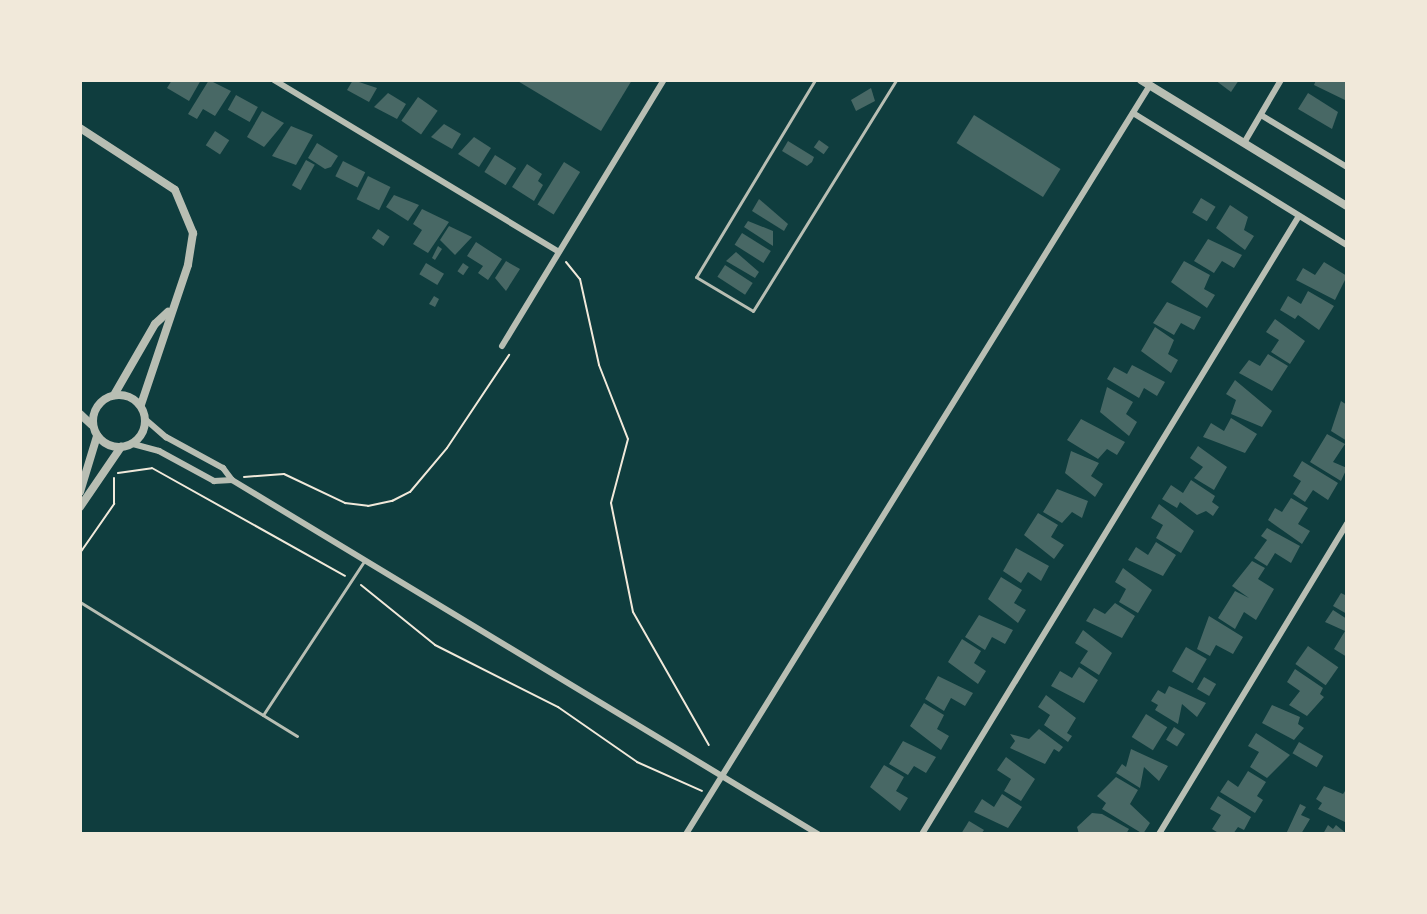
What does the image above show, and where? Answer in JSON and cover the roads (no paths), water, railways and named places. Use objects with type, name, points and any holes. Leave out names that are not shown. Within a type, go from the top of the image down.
[{"type":"street","points":[[274,80],[558,251]]},
{"type":"street","points":[[502,346],[664,80]]},
{"type":"street","points":[[1244,143],[1281,80]]},
{"type":"street","points":[[686,834],[1133,113],[1146,83],[1347,206]]},
{"type":"street","points":[[1133,113],[1347,245]]},
{"type":"street","points":[[1261,115],[1347,167]]},
{"type":"street","points":[[80,128],[151,171],[175,190],[188,213],[192,250],[169,311],[168,330],[141,405],[145,419],[166,437],[223,468],[232,480],[818,834]]},
{"type":"street","points":[[922,834],[1299,216]]},
{"type":"street","points":[[92,425],[95,408],[114,395],[155,324],[169,311]]},
{"type":"street","points":[[114,395],[129,396],[141,405]]},
{"type":"street","points":[[80,414],[92,425],[97,436],[121,447],[133,444],[159,451],[214,481],[232,480]]},
{"type":"street","points":[[133,444],[145,419]]},
{"type":"street","points":[[80,492],[97,436]]},
{"type":"street","points":[[80,507],[121,447]]},
{"type":"street","points":[[1159,834],[1347,523]]},
{"type":"lane","points":[[815,80],[696,277],[753,311],[896,80]]},
{"type":"lane","points":[[263,715],[364,561]]},
{"type":"lane","points":[[80,602],[297,736]]}]
